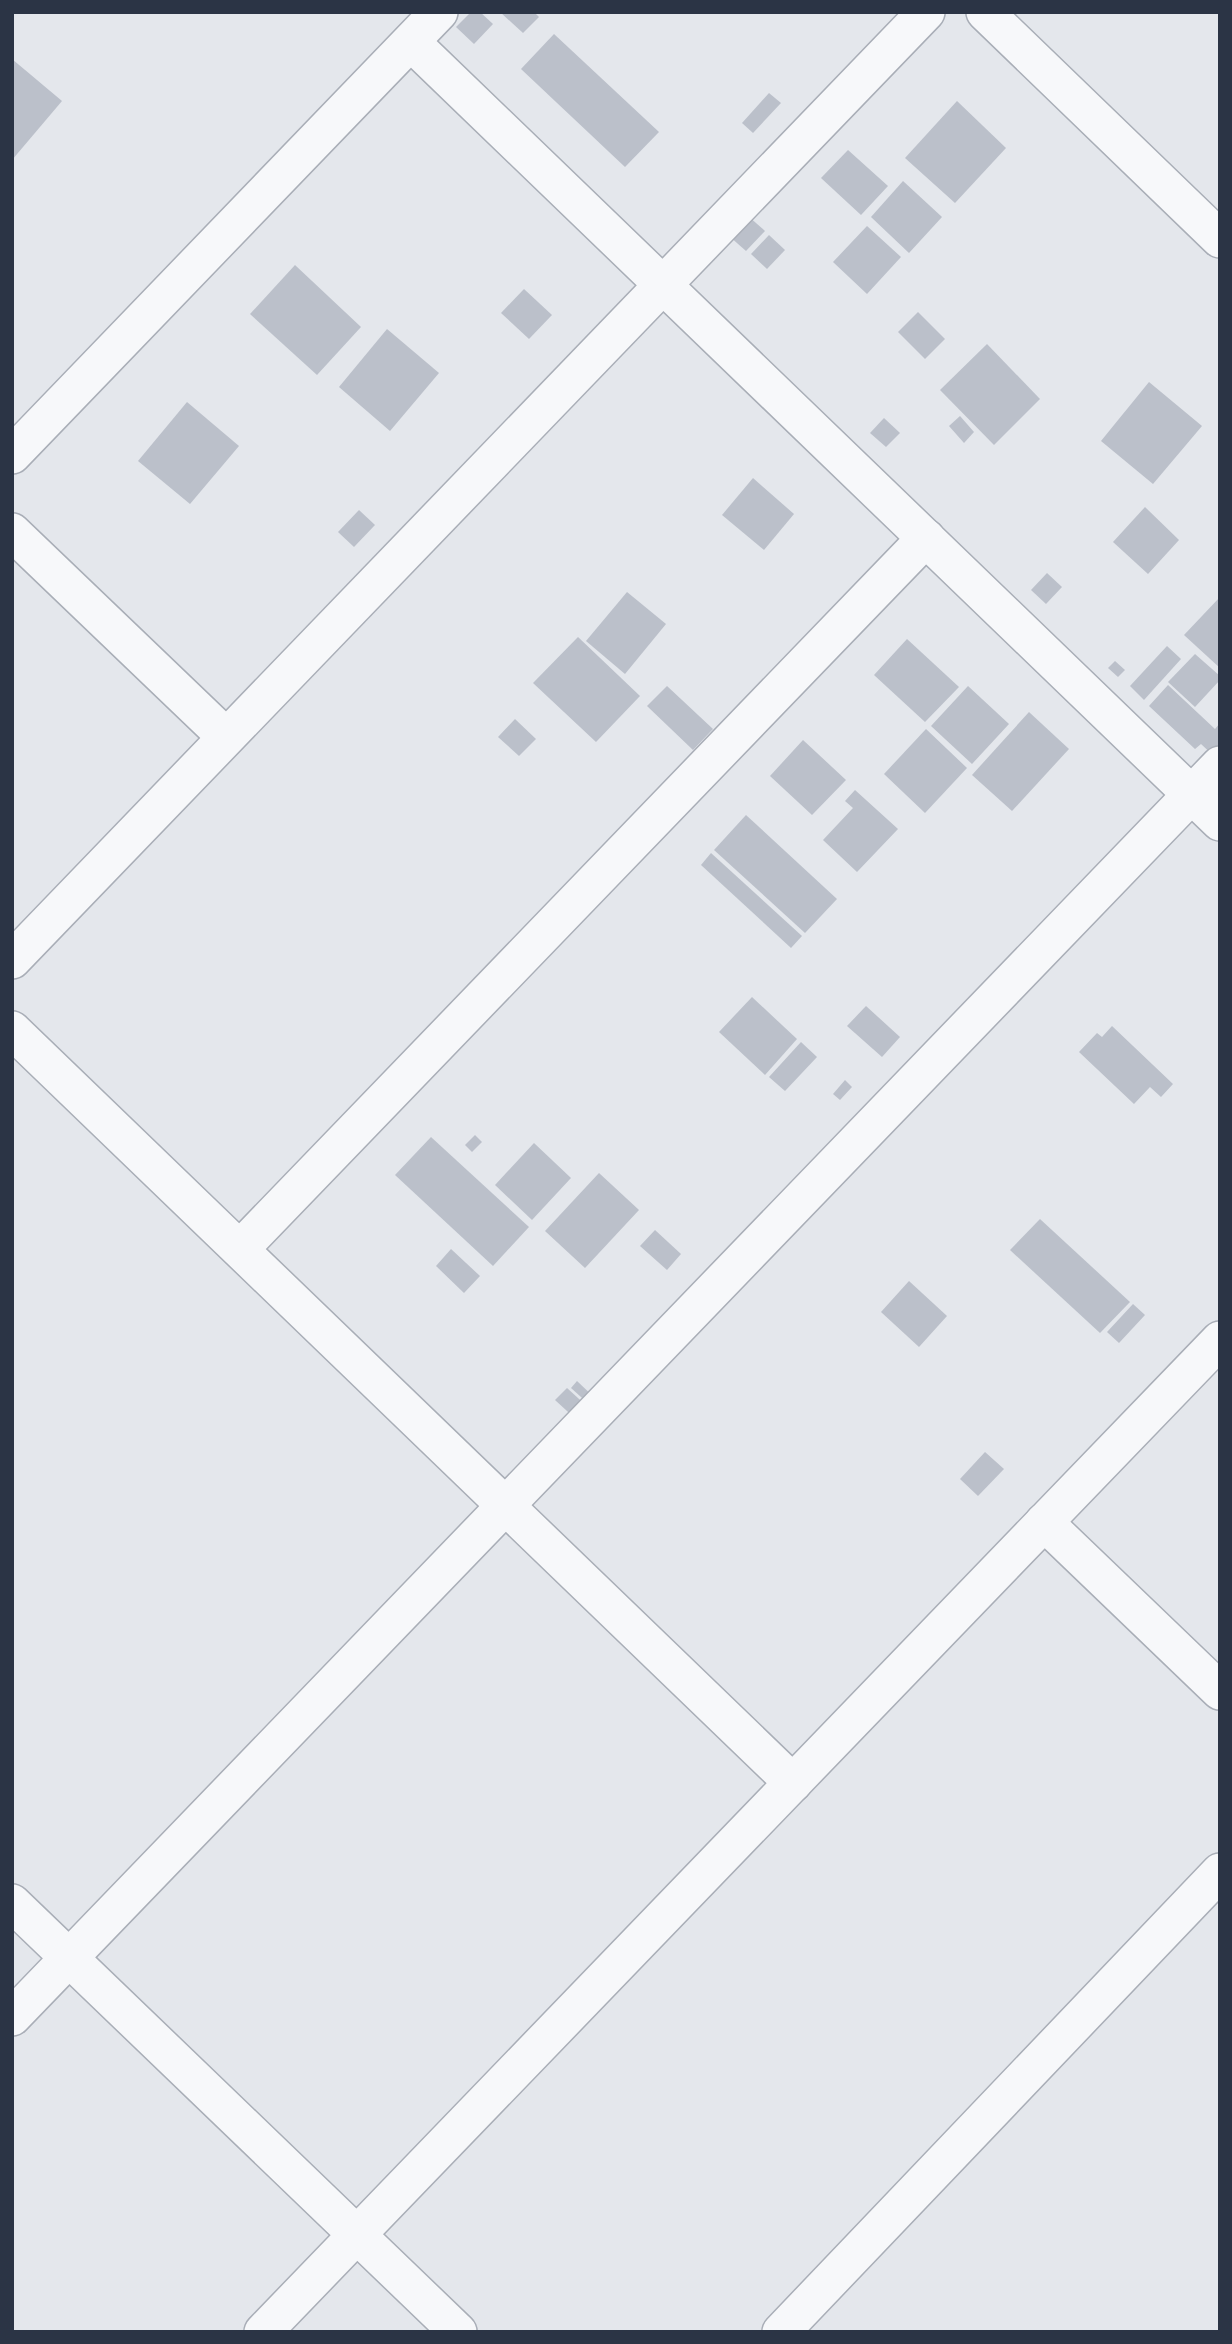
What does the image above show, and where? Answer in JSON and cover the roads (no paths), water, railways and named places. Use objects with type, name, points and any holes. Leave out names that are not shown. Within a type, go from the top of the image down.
[{"type":"street","points":[[12,455],[439,12]]},
{"type":"street","points":[[12,960],[926,12]]},
{"type":"street","points":[[985,12],[1219,238]]},
{"type":"street","points":[[411,42],[1220,822]]},
{"type":"street","points":[[12,532],[226,737]]},
{"type":"street","points":[[240,1249],[926,538]]},
{"type":"street","points":[[12,2017],[1220,765]]},
{"type":"street","points":[[12,1030],[793,1783]]},
{"type":"street","points":[[263,2332],[1220,1340]]},
{"type":"street","points":[[1044,1522],[1220,1691]]},
{"type":"street","points":[[781,2332],[1220,1872]]},
{"type":"street","points":[[12,1903],[458,2332]]}]
